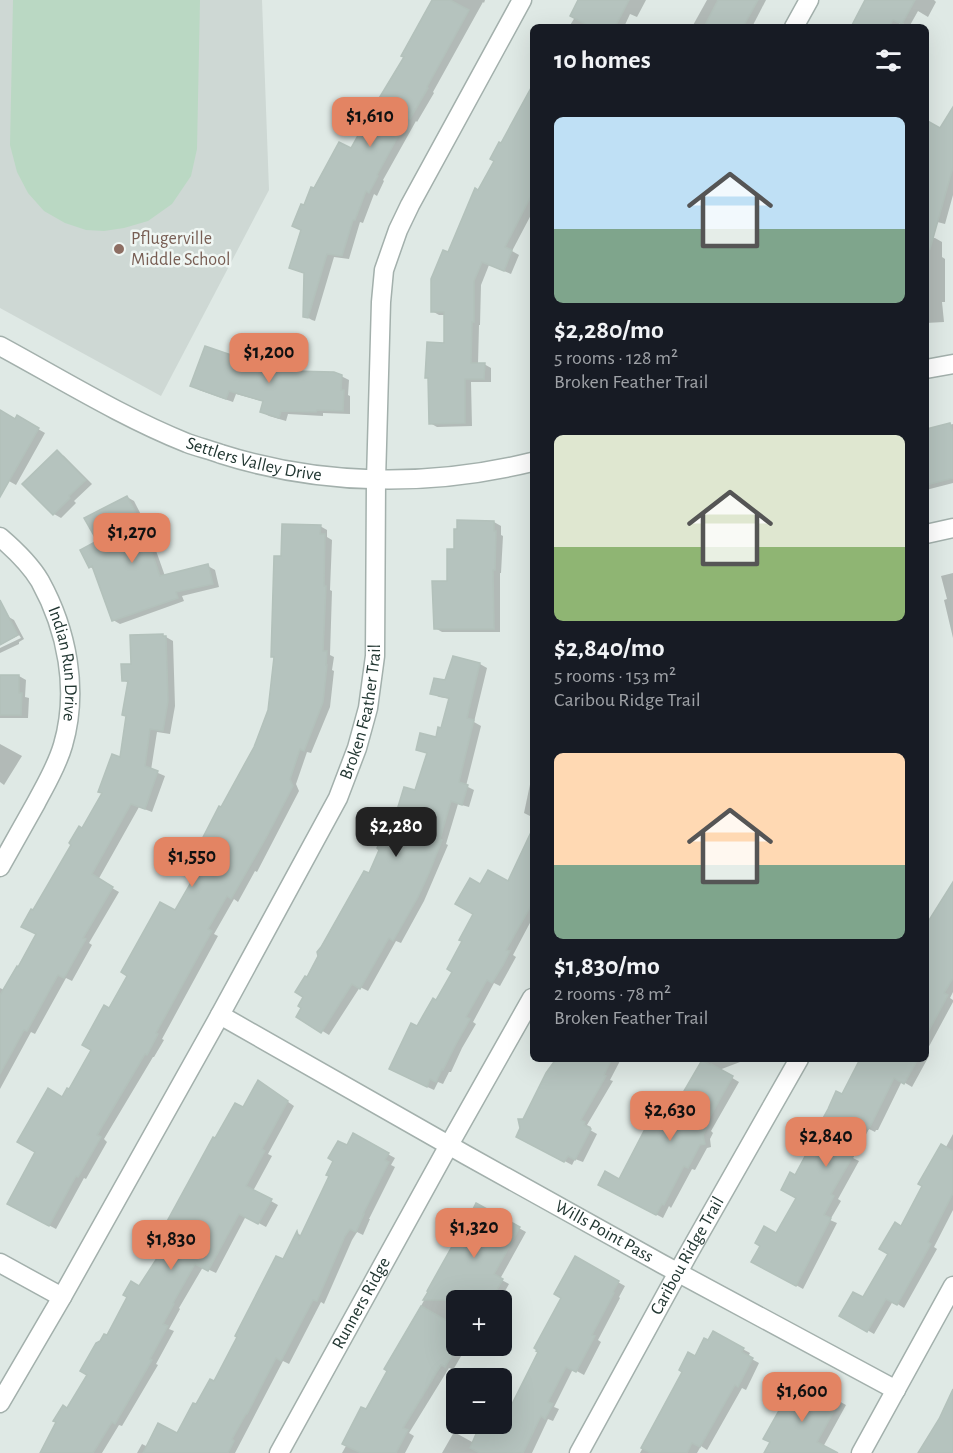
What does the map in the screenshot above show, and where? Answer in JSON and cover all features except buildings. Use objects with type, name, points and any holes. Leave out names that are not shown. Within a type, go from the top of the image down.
[{"type":"street","name":"Broken Feather Trail","points":[[0,1403],[220,1015],[338,798],[357,748],[368,708],[375,656],[376,480],[384,270],[398,230],[410,205],[522,0]]},
{"type":"street","points":[[796,24],[809,0]]},
{"type":"street","name":"Settlers Valley Drive","points":[[0,346],[134,419],[188,443],[242,461],[337,478],[376,480],[444,477],[530,462]]},
{"type":"street","points":[[929,368],[953,364]]},
{"type":"street","points":[[929,533],[953,528]]},
{"type":"street","name":"Indian Run Drive","points":[[0,537],[16,550],[39,579],[58,621],[67,655],[70,685],[69,716],[63,745],[53,771],[0,867]]},
{"type":"street","name":"Runners Ridge","points":[[279,1453],[448,1145],[530,1002]]},
{"type":"street","name":"Wills Point Pass","points":[[220,1015],[678,1273],[896,1390]]},
{"type":"street","name":"Caribou Ridge Trail","points":[[579,1453],[797,1062]]},
{"type":"street","points":[[0,1263],[62,1297]]},
{"type":"street","points":[[861,1453],[953,1286]]},
{"type":"shaded area","name":"Pflugerville Middle School","points":[[0,0],[262,0],[269,190],[161,396],[0,308]]},
{"type":"green space","points":[[13,0],[200,0],[197,149],[191,176],[172,204],[148,221],[104,231],[86,230],[65,223],[44,211],[28,193],[17,172],[10,145]]},
{"type":"place","name":"Pflugerville Middle School","points":[[119,249]]}]
